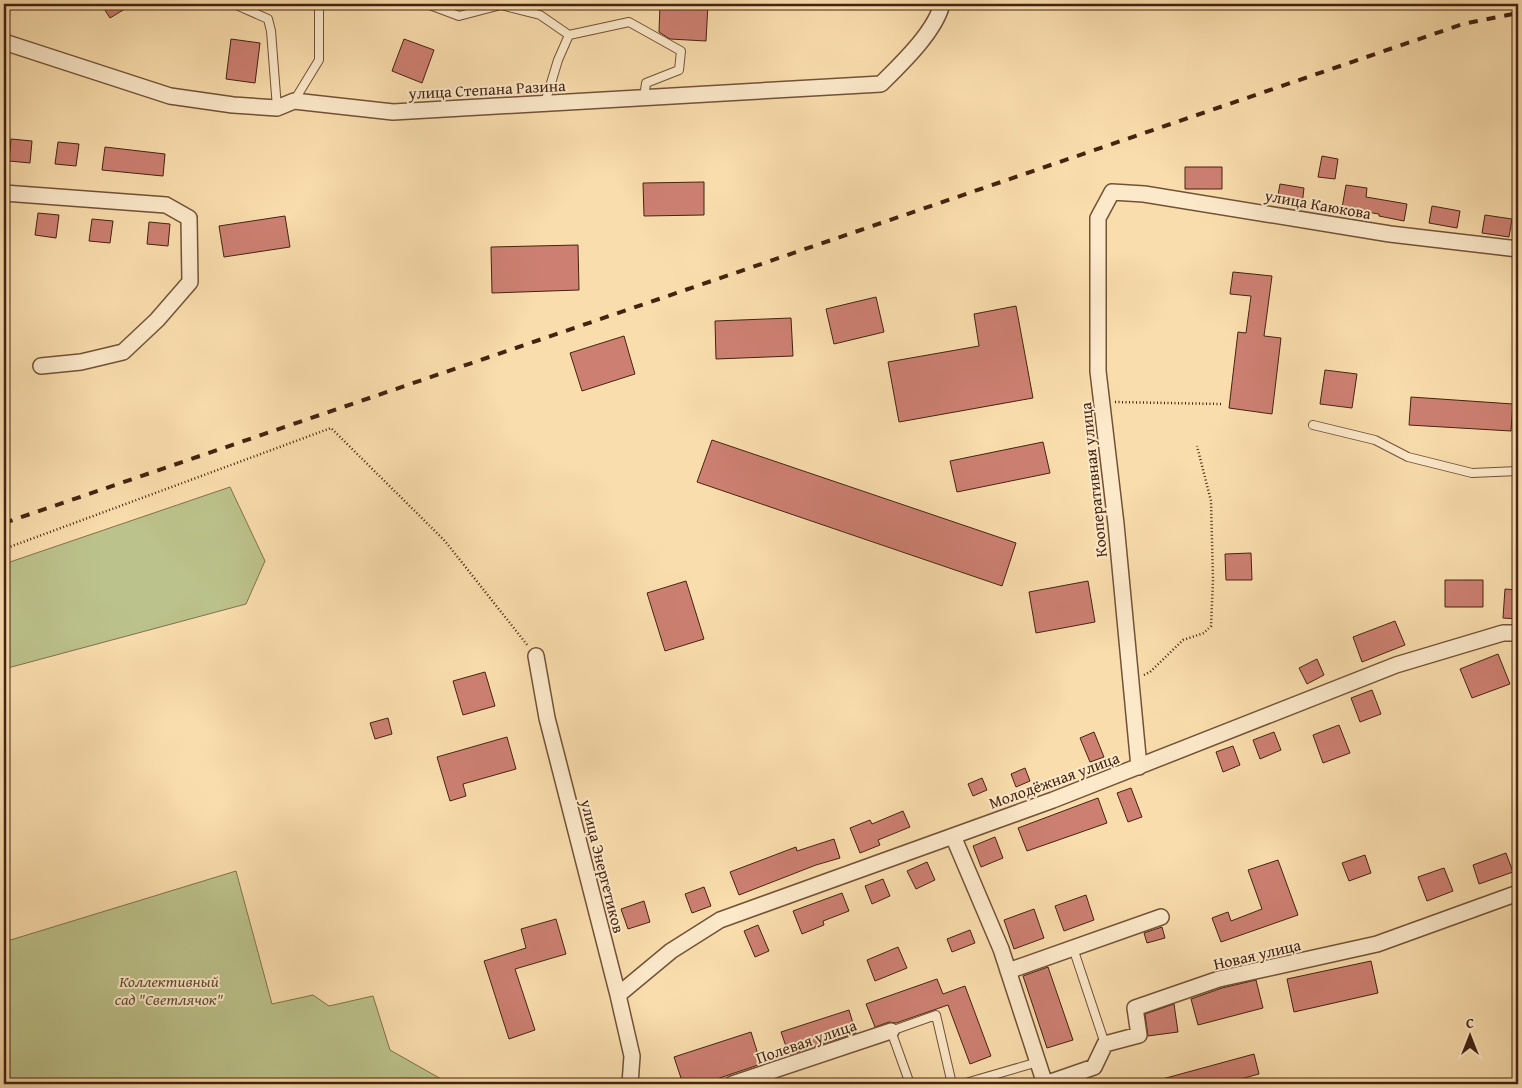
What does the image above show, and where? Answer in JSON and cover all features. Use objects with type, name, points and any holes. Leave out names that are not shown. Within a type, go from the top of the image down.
[{"type":"street","name":"улица Степана Разина","points":[[4,42],[170,96],[234,105],[277,108],[294,101],[393,112],[881,84],[912,53],[940,12],[942,4]]},
{"type":"street","name":"улица Каюкова","points":[[1112,192],[1144,194],[1390,234],[1518,249]]},
{"type":"street","name":"Кооперативная улица","points":[[1112,192],[1098,218],[1098,371],[1132,681],[1139,767]]},
{"type":"street","points":[[4,193],[166,205],[189,218],[190,282],[157,320],[122,352],[81,362],[40,366]]},
{"type":"street","name":"Молодёжная улица","points":[[618,995],[671,951],[720,920],[1139,767],[1396,665],[1503,633],[1518,633]]},
{"type":"street","name":"улица Энергетиков","points":[[536,656],[547,718],[632,1056],[630,1084]]},
{"type":"street","points":[[953,836],[1001,949],[1045,1084],[1094,1067],[1105,1044]]},
{"type":"street","name":"Новая улица","points":[[1105,1044],[1139,1035],[1135,1008],[1219,979],[1376,944],[1518,893]]},
{"type":"street","points":[[1008,971],[1161,917]]},
{"type":"street","name":"Полевая улица","points":[[732,1084],[891,1031]]},
{"type":"lane","points":[[234,4],[268,19],[271,31],[277,108]]},
{"type":"lane","points":[[294,101],[319,60],[320,4]]},
{"type":"lane","points":[[427,4],[459,16],[501,4],[540,14],[569,34],[629,22],[681,51],[679,70],[646,83],[644,98]]},
{"type":"lane","points":[[545,103],[558,60],[569,34]]},
{"type":"lane","points":[[1313,425],[1375,440],[1408,457],[1472,473],[1518,471]]},
{"type":"lane","points":[[1073,948],[1105,1044]]},
{"type":"lane","points":[[910,1084],[891,1031],[936,1014],[952,1084]]},
{"type":"lane","points":[[962,1084],[1038,1062]]},
{"type":"path","points":[[1101,401],[1221,404]]},
{"type":"path","points":[[4,549],[331,428],[445,541],[536,656]]},
{"type":"path","points":[[1132,681],[1150,672],[1183,640],[1204,633],[1211,626],[1213,580],[1211,501],[1197,446]]},
{"type":"green space","points":[[230,487],[265,561],[246,604],[4,669],[4,564]]},
{"type":"green space","name":"Коллективный сад \"Светлячок\"","points":[[236,871],[272,1004],[313,995],[329,1006],[373,996],[390,1050],[450,1084],[4,1084],[4,942]]},
{"type":"building","points":[[101,4],[133,4],[110,18]]},
{"type":"building","points":[[660,4],[708,4],[706,41],[670,39],[659,32]]},
{"type":"building","points":[[231,39],[260,43],[255,83],[226,79]]},
{"type":"building","points":[[404,39],[434,50],[422,83],[392,71]]},
{"type":"building","points":[[11,139],[32,141],[30,163],[9,161]]},
{"type":"building","points":[[58,142],[79,144],[76,166],[55,164]]},
{"type":"building","points":[[105,147],[165,154],[163,176],[102,170]]},
{"type":"building","points":[[1322,156],[1338,159],[1335,179],[1318,177]]},
{"type":"building","points":[[1185,167],[1222,167],[1222,189],[1185,189]]},
{"type":"building","points":[[704,182],[704,215],[644,216],[643,183]]},
{"type":"building","points":[[1280,184],[1304,188],[1302,205],[1277,201]]},
{"type":"building","points":[[1346,185],[1367,188],[1366,197],[1407,204],[1404,221],[1379,216],[1379,214],[1342,208]]},
{"type":"building","points":[[1432,206],[1460,211],[1457,228],[1429,223]]},
{"type":"building","points":[[38,213],[59,215],[56,238],[35,235]]},
{"type":"building","points":[[1485,215],[1512,219],[1509,237],[1482,233]]},
{"type":"building","points":[[285,216],[290,247],[224,257],[219,226]]},
{"type":"building","points":[[92,219],[113,221],[110,243],[89,241]]},
{"type":"building","points":[[149,222],[170,224],[168,246],[147,244]]},
{"type":"building","points":[[578,245],[579,290],[492,293],[491,247]]},
{"type":"building","points":[[1233,272],[1272,276],[1264,336],[1281,338],[1272,414],[1229,408],[1238,332],[1246,333],[1251,296],[1230,294]]},
{"type":"building","points":[[876,297],[884,332],[834,344],[826,309]]},
{"type":"building","points":[[1016,306],[1033,398],[899,422],[888,362],[979,346],[974,314]]},
{"type":"building","points":[[791,318],[793,356],[716,359],[715,321]]},
{"type":"building","points":[[624,336],[635,374],[582,391],[570,353]]},
{"type":"building","points":[[1325,370],[1357,374],[1352,408],[1320,404]]},
{"type":"building","points":[[1411,397],[1513,404],[1511,431],[1409,425]]},
{"type":"building","points":[[712,440],[1016,543],[1002,586],[697,482]]},
{"type":"building","points":[[1043,442],[1050,473],[957,492],[950,461]]},
{"type":"building","points":[[1251,553],[1252,580],[1226,580],[1225,554]]},
{"type":"building","points":[[1445,580],[1483,580],[1483,607],[1445,607]]},
{"type":"building","points":[[686,581],[704,639],[665,651],[647,593]]},
{"type":"building","points":[[1088,581],[1095,622],[1036,633],[1029,592]]},
{"type":"building","points":[[1505,589],[1518,590],[1518,619],[1503,618]]},
{"type":"building","points":[[1395,621],[1405,645],[1362,662],[1353,637]]},
{"type":"building","points":[[1498,654],[1510,684],[1472,698],[1460,669]]},
{"type":"building","points":[[1317,659],[1324,675],[1307,684],[1299,668]]},
{"type":"building","points":[[485,672],[495,706],[463,715],[453,681]]},
{"type":"building","points":[[1372,690],[1381,714],[1360,722],[1351,698]]},
{"type":"building","points":[[388,718],[392,734],[375,739],[370,723]]},
{"type":"building","points":[[1339,725],[1350,753],[1323,763],[1313,735]]},
{"type":"building","points":[[1094,732],[1104,757],[1090,762],[1080,738]]},
{"type":"building","points":[[1274,732],[1281,750],[1260,759],[1253,740]]},
{"type":"building","points":[[507,737],[516,769],[463,784],[466,796],[450,801],[437,757]]},
{"type":"building","points":[[1233,746],[1240,765],[1223,772],[1216,752]]},
{"type":"building","points":[[1025,768],[1030,781],[1016,787],[1011,774]]},
{"type":"building","points":[[982,778],[987,790],[973,796],[968,784]]},
{"type":"building","points":[[1131,788],[1142,817],[1128,822],[1117,793]]},
{"type":"building","points":[[1098,798],[1107,823],[1027,851],[1018,828]]},
{"type":"building","points":[[903,811],[910,827],[878,840],[880,845],[860,853],[850,828],[870,820],[872,824]]},
{"type":"building","points":[[995,837],[1003,858],[981,867],[973,846]]},
{"type":"building","points":[[834,839],[840,858],[816,865],[739,895],[730,872],[796,847],[797,851]]},
{"type":"building","points":[[1506,853],[1513,872],[1479,884],[1473,865]]},
{"type":"building","points":[[1365,855],[1371,873],[1349,881],[1342,863]]},
{"type":"building","points":[[1278,860],[1298,915],[1221,942],[1212,918],[1228,912],[1231,921],[1262,909],[1248,870]]},
{"type":"building","points":[[927,862],[935,880],[916,889],[907,871]]},
{"type":"building","points":[[1444,868],[1453,891],[1427,901],[1418,877]]},
{"type":"building","points":[[883,879],[890,896],[872,904],[865,886]]},
{"type":"building","points":[[704,887],[711,906],[692,913],[685,894]]},
{"type":"building","points":[[842,893],[849,911],[823,921],[824,925],[802,934],[793,911]]},
{"type":"building","points":[[1086,895],[1094,920],[1064,931],[1055,906]]},
{"type":"building","points":[[644,901],[650,922],[628,929],[621,909]]},
{"type":"building","points":[[1034,909],[1044,938],[1014,949],[1004,920]]},
{"type":"building","points":[[556,919],[566,954],[515,969],[535,1030],[509,1039],[484,961],[526,948],[521,929]]},
{"type":"building","points":[[758,925],[769,951],[755,957],[744,931]]},
{"type":"building","points":[[1162,927],[1165,938],[1147,943],[1144,933]]},
{"type":"building","points":[[970,930],[975,943],[952,952],[947,939]]},
{"type":"building","points":[[898,947],[907,968],[875,981],[867,960]]},
{"type":"building","points":[[1371,961],[1378,993],[1294,1012],[1287,979]]},
{"type":"building","points":[[1048,967],[1073,1040],[1047,1048],[1023,976]]},
{"type":"building","points":[[937,979],[943,994],[965,986],[991,1056],[970,1064],[948,1005],[896,1023],[889,1022],[875,1027],[866,1004]]},
{"type":"building","points":[[1256,980],[1263,1008],[1198,1025],[1191,999],[1222,988]]},
{"type":"building","points":[[1174,1004],[1178,1032],[1148,1036],[1145,1014]]},
{"type":"building","points":[[849,1010],[856,1033],[789,1055],[781,1032]]},
{"type":"building","points":[[751,1032],[761,1064],[702,1084],[683,1084],[674,1057]]},
{"type":"building","points":[[1254,1054],[1259,1074],[1222,1084],[1155,1084],[1155,1081]]},
{"type":"railway","points":[[4,523],[1463,24],[1518,13]]}]
